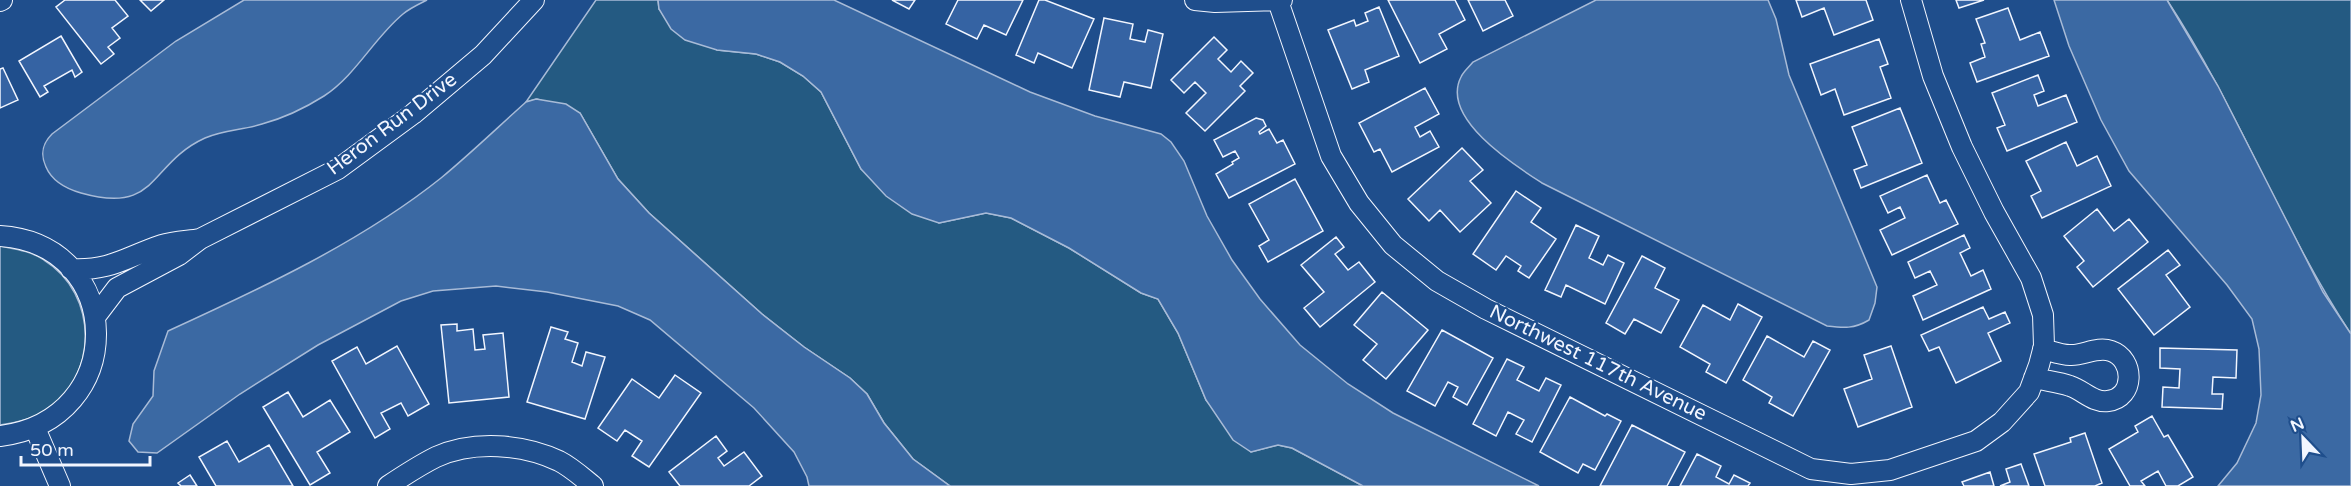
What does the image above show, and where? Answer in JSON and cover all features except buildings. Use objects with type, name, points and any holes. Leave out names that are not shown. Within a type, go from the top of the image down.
[{"type":"street","name":"Heron Run Drive","points":[[95,317],[117,288],[179,255],[200,239],[338,169],[413,114],[483,55],[534,0]]},
{"type":"street","points":[[1195,0],[1280,1]]},
{"type":"street","name":"Northwest 117th Avenue","points":[[1280,1],[1331,156],[1359,203],[1393,245],[1437,280],[1486,309],[1811,469],[1851,474],[1890,470],[1976,441],[2002,422],[2029,392],[2039,364],[2043,315],[2031,278],[1994,212],[1962,147],[1933,76],[1911,0]]},
{"type":"street","points":[[0,236],[29,241],[44,248],[71,268],[86,291],[95,317],[95,351],[84,383],[63,410],[35,428],[17,434],[0,436]]},
{"type":"street","name":"Heron Run Drive","points":[[71,268],[92,270],[112,266],[165,244],[200,239]]},
{"type":"street","points":[[35,428],[60,486]]},
{"type":"street","points":[[388,486],[437,456],[466,449],[499,445],[533,452],[560,461],[593,486]]},
{"type":"shaded area","points":[[244,0],[427,0],[403,14],[346,78],[324,96],[278,119],[205,138],[187,149],[151,184],[139,192],[125,197],[106,198],[65,187],[52,176],[46,167],[43,153],[44,145],[52,134],[176,41]]},
{"type":"shaded area","points":[[596,0],[658,0],[659,9],[717,50],[756,54],[780,62],[803,76],[821,92],[861,169],[939,223],[986,213],[1011,218],[1069,248],[1141,293],[1158,299],[1178,333],[1206,400],[1251,452],[1278,445],[1292,448],[1363,486],[950,486],[913,459],[884,423],[867,394],[850,378],[804,347],[762,314],[649,213],[618,179],[580,113],[537,99],[526,102]]},
{"type":"shaded area","points":[[658,0],[834,0],[1030,92],[1095,116],[1161,134],[1171,142],[1184,161],[1207,216],[1232,260],[1260,299],[1300,345],[1348,384],[1393,413],[1539,486],[1363,486],[1292,448],[1278,445],[1251,452],[1233,440],[1206,400],[1178,333],[1158,299],[1141,293],[1069,248],[1011,218],[986,213],[939,223],[912,214],[886,196],[861,169],[821,92],[803,76],[780,62],[756,54],[717,50],[685,40],[671,29],[659,9]]},
{"type":"shaded area","points":[[1596,0],[1768,0],[1776,19],[1789,75],[1877,287],[1875,303],[1869,320],[1849,327],[1827,326],[1542,183],[1483,139],[1470,124],[1461,108],[1457,93],[1462,75],[1473,62]]},
{"type":"shaded area","points":[[2054,0],[2167,0],[2218,86],[2323,292],[2351,334],[2351,486],[2218,486],[2237,463],[2256,423],[2261,395],[2259,349],[2252,319],[2227,285],[2129,171],[2101,120],[2069,46]]},
{"type":"shaded area","points":[[2167,0],[2351,0],[2351,334],[2303,252],[2192,40]]},
{"type":"shaded area","points":[[536,99],[566,104],[580,113],[618,179],[649,213],[762,314],[804,347],[850,378],[867,394],[884,423],[913,459],[950,486],[809,486],[807,477],[794,452],[754,408],[650,320],[618,306],[547,292],[496,286],[433,291],[401,301],[318,345],[240,394],[157,453],[138,452],[129,441],[133,424],[153,396],[154,371],[168,331],[309,263],[378,223],[441,178],[526,102]]},
{"type":"shaded area","points":[[0,246],[34,254],[62,275],[75,293],[83,314],[85,336],[83,358],[75,379],[62,397],[39,415],[23,421],[0,425]]}]
